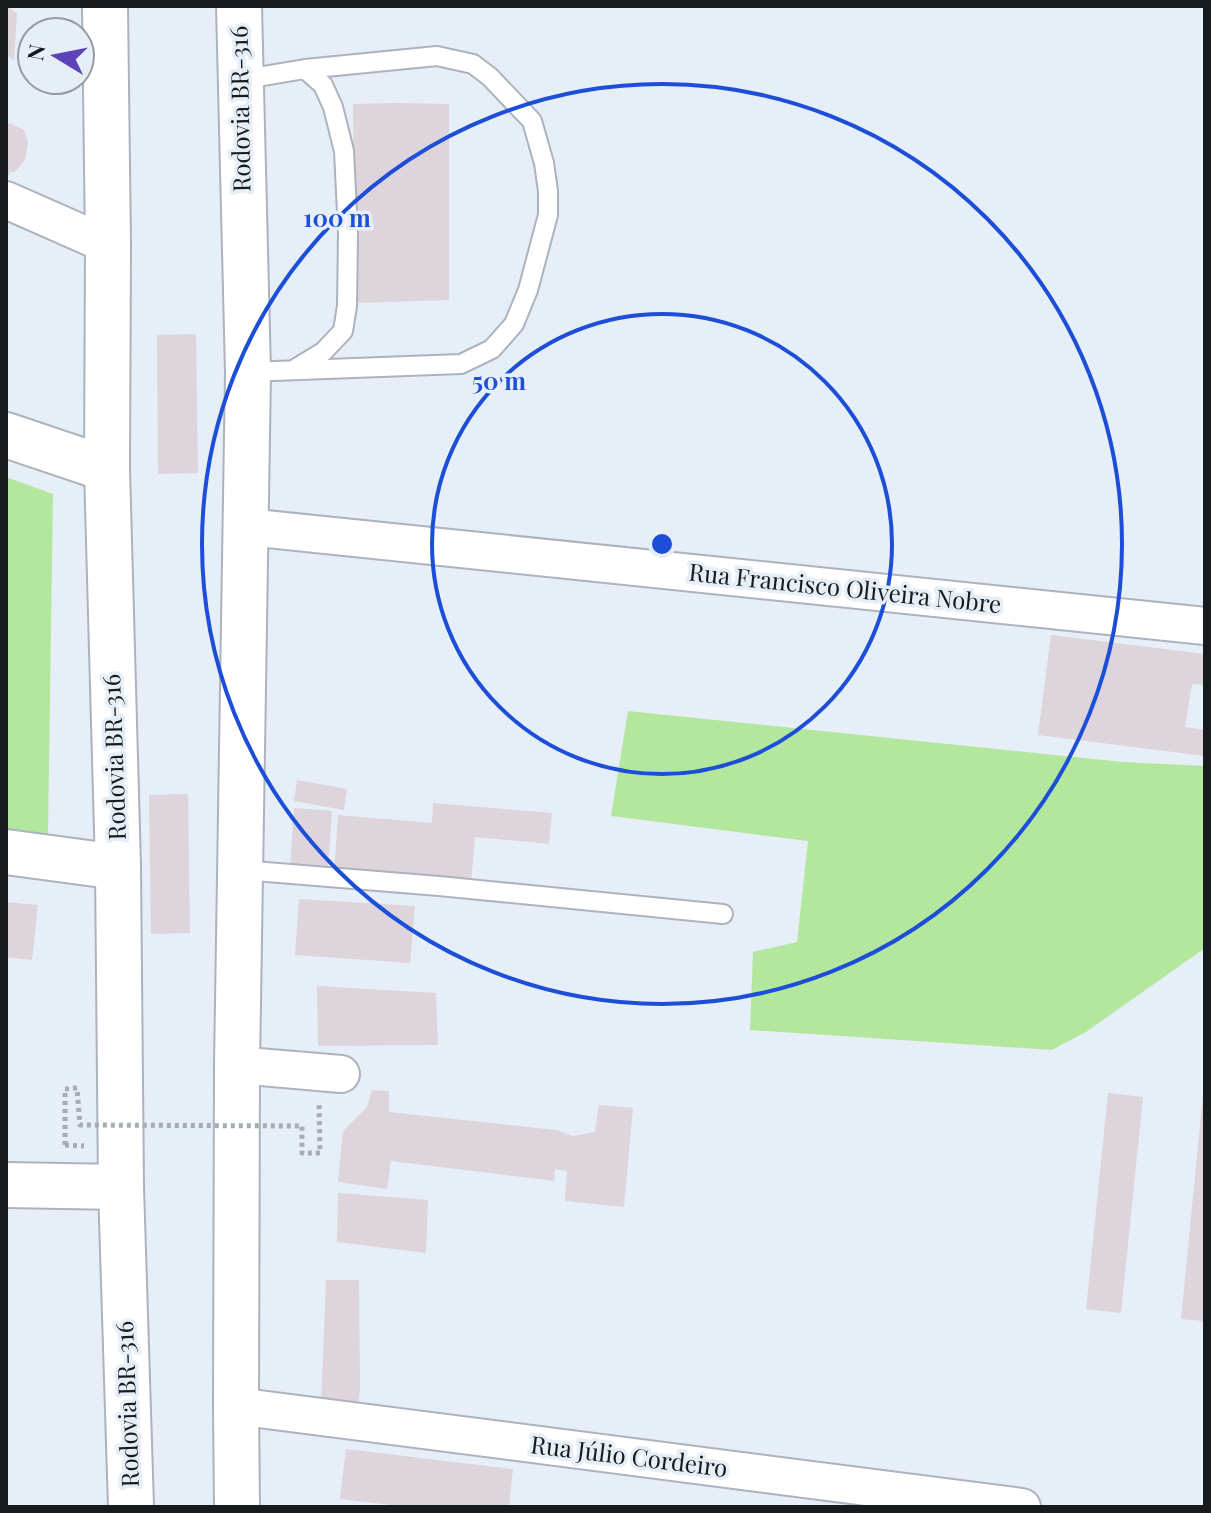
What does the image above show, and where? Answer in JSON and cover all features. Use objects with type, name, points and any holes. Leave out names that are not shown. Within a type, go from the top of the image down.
[{"type":"main road","name":"Rodovia BR-316","points":[[104,6],[108,245],[107,469],[118,867],[121,1187],[131,1507]]},
{"type":"main road","name":"Rodovia BR-316","points":[[237,1507],[237,1065],[248,372],[239,6]]},
{"type":"main road","points":[[6,435],[107,469]]},
{"type":"main road","points":[[6,852],[118,867]]},
{"type":"main road","points":[[6,1185],[121,1187]]},
{"type":"street","points":[[6,200],[108,245]]},
{"type":"street","name":"Rua Francisco Oliveira Nobre","points":[[247,527],[1205,626]]},
{"type":"street","points":[[237,1065],[341,1074]]},
{"type":"street","name":"Rua Júlio Cordeiro","points":[[236,1406],[1022,1507]]},
{"type":"lane","points":[[240,80],[305,69],[437,56],[473,64],[532,121],[548,191],[548,215],[528,290],[514,324],[492,349],[461,364],[248,372]]},
{"type":"lane","points":[[292,370],[323,352],[343,331],[347,306],[348,233],[344,151],[333,107],[323,85],[305,69]]},
{"type":"lane","points":[[241,870],[723,914]]},
{"type":"path","points":[[65,1145],[65,1089],[77,1088],[80,1125],[302,1126],[302,1153],[320,1153],[319,1103]]},
{"type":"green space","points":[[6,477],[53,494],[48,834],[6,829]]},
{"type":"green space","points":[[628,711],[1123,762],[1205,766],[1205,948],[1086,1032],[1052,1050],[750,1030],[753,952],[797,942],[808,841],[611,816]]},
{"type":"building","points":[[6,6],[17,13],[14,60],[6,55]]},
{"type":"building","points":[[353,104],[449,104],[449,300],[355,303]]},
{"type":"building","points":[[10,123],[24,130],[28,142],[25,160],[15,172],[10,172],[6,180],[6,126]]},
{"type":"building","points":[[196,334],[198,473],[158,474],[157,335]]},
{"type":"building","points":[[1051,635],[1205,654],[1205,685],[1192,684],[1185,727],[1205,730],[1205,756],[1038,735]]},
{"type":"building","points":[[297,780],[347,789],[344,810],[294,801]]},
{"type":"building","points":[[188,794],[190,933],[151,934],[149,795]]},
{"type":"building","points":[[433,803],[552,813],[549,844],[475,837],[471,884],[334,873],[338,815],[432,823]]},
{"type":"building","points":[[294,808],[332,811],[328,869],[290,867]]},
{"type":"building","points":[[299,899],[415,906],[410,963],[295,955]]},
{"type":"building","points":[[6,902],[38,905],[32,960],[6,957]]},
{"type":"building","points":[[317,986],[436,993],[438,1045],[318,1046]]},
{"type":"building","points":[[372,1090],[389,1091],[389,1112],[556,1130],[573,1136],[595,1132],[599,1105],[633,1108],[624,1207],[565,1201],[567,1171],[555,1169],[554,1181],[391,1161],[387,1189],[338,1182],[343,1131],[367,1107]]},
{"type":"building","points":[[1108,1093],[1143,1097],[1121,1313],[1086,1309]]},
{"type":"building","points":[[1205,1096],[1205,1321],[1181,1319]]},
{"type":"building","points":[[338,1193],[428,1200],[426,1253],[337,1242]]},
{"type":"building","points":[[326,1280],[359,1280],[358,1408],[321,1404]]},
{"type":"building","points":[[346,1449],[513,1469],[509,1507],[409,1507],[340,1499]]}]
